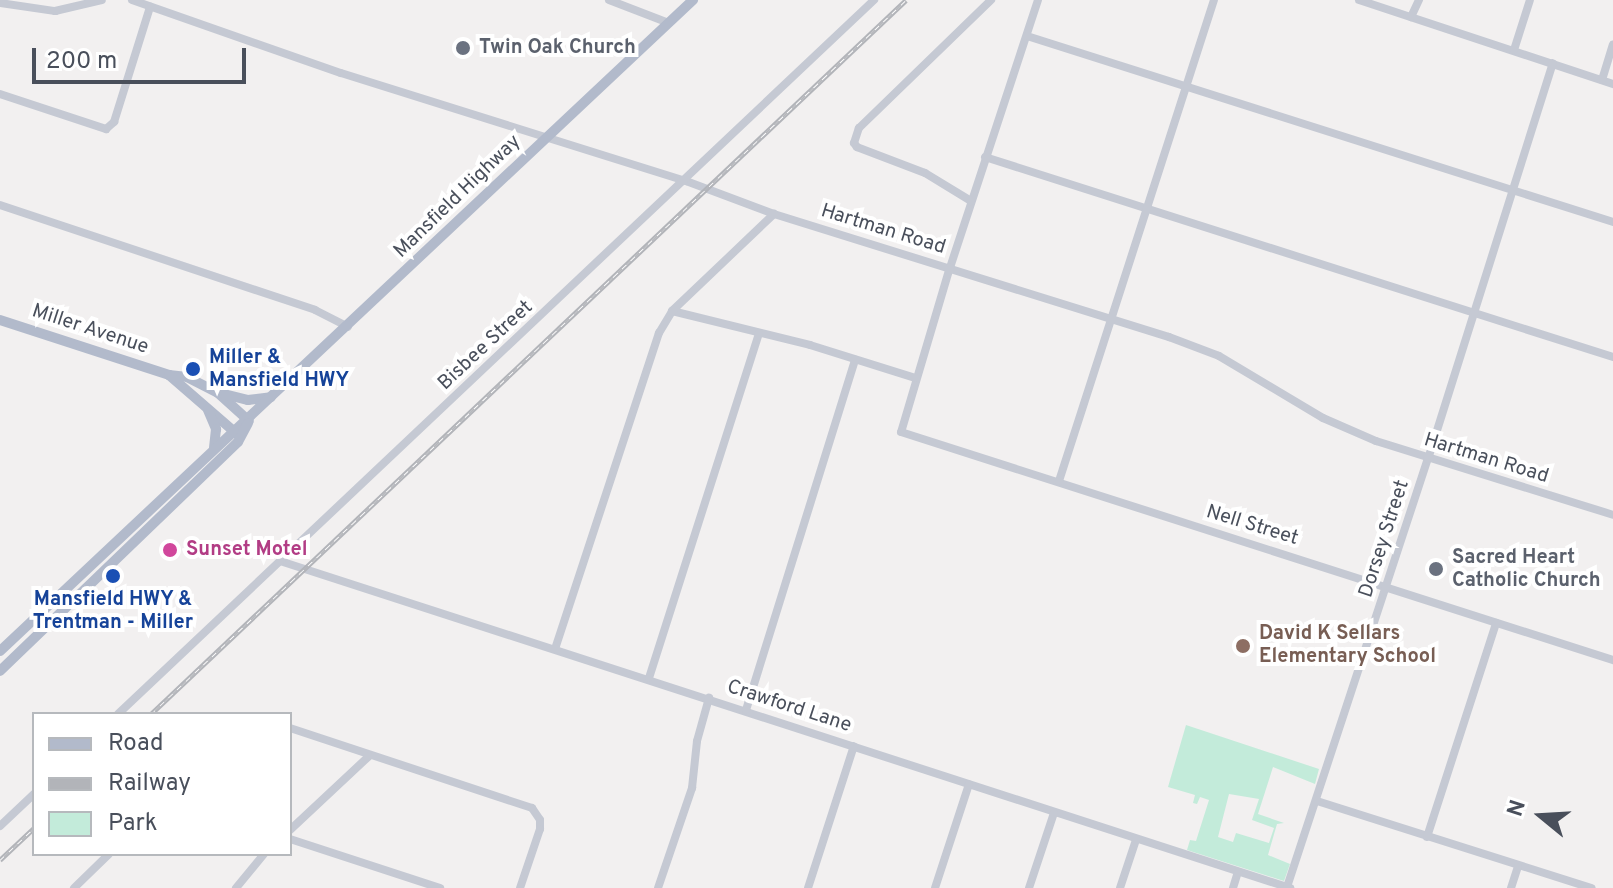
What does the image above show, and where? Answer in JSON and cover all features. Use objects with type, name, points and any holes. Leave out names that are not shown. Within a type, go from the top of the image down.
[{"type":"main road","name":"Mansfield Highway","points":[[0,671],[103,575],[249,421],[693,0]]},
{"type":"main road","name":"Miller Avenue","points":[[0,320],[169,375],[187,377],[217,392],[249,421]]},
{"type":"main road","name":"Miller Avenue","points":[[169,375],[238,434]]},
{"type":"main road","points":[[217,392],[248,400],[276,395]]},
{"type":"main road","points":[[203,402],[216,429],[213,450]]},
{"type":"main road","name":"Mansfield Highway","points":[[0,651],[213,450],[238,434]]},
{"type":"main road","points":[[93,564],[103,575]]},
{"type":"street","points":[[0,3],[55,11],[102,0]]},
{"type":"street","name":"Hartman Road","points":[[132,0],[341,73],[686,181],[774,214],[950,267],[1219,356],[1342,428],[1428,459],[1613,515]]},
{"type":"street","points":[[609,0],[669,23]]},
{"type":"street","name":"Bisbee Street","points":[[120,712],[686,181],[874,0]]},
{"type":"street","points":[[971,201],[925,173],[857,147],[854,143],[859,128],[991,0]]},
{"type":"street","points":[[672,311],[915,378],[1038,0]]},
{"type":"street","points":[[1059,481],[1214,0]]},
{"type":"street","points":[[1359,0],[1613,84]]},
{"type":"street","points":[[1411,17],[1419,0]]},
{"type":"street","points":[[1514,50],[1530,0]]},
{"type":"street","points":[[0,94],[106,129],[114,122],[150,7]]},
{"type":"street","points":[[1027,36],[1613,222]]},
{"type":"street","points":[[1602,80],[1613,45]]},
{"type":"street","name":"Dorsey Street","points":[[1288,888],[1553,63]]},
{"type":"street","points":[[985,157],[1613,357]]},
{"type":"street","points":[[0,205],[315,310],[348,327]]},
{"type":"street","points":[[555,649],[659,333],[672,311],[774,214]]},
{"type":"street","points":[[649,678],[759,333]]},
{"type":"street","points":[[746,710],[855,360]]},
{"type":"street","name":"Nell Street","points":[[915,378],[900,428],[907,435],[1386,585],[1613,660]]},
{"type":"street","name":"Crawford Lane","points":[[280,561],[649,678],[1288,888]]},
{"type":"street","points":[[1427,837],[1496,623]]},
{"type":"street","points":[[658,888],[692,788],[697,741],[709,698]]},
{"type":"street","points":[[292,729],[537,813],[540,829],[520,888]]},
{"type":"street","points":[[808,888],[854,746]]},
{"type":"street","points":[[292,828],[369,756]]},
{"type":"street","points":[[935,888],[969,784]]},
{"type":"street","points":[[0,826],[32,796]]},
{"type":"street","points":[[1317,801],[1592,888]]},
{"type":"street","points":[[1029,888],[1054,813]]},
{"type":"street","points":[[292,840],[440,888]]},
{"type":"street","points":[[1120,888],[1136,840]]},
{"type":"street","points":[[74,888],[107,856]]},
{"type":"street","points":[[236,888],[262,856]]},
{"type":"street","points":[[1511,888],[1518,867]]},
{"type":"street","points":[[1233,888],[1238,872]]},
{"type":"green space","points":[[1186,725],[1319,769],[1315,784],[1273,767],[1258,814],[1284,823],[1277,824],[1268,855],[1290,864],[1284,881],[1187,850],[1190,840],[1196,841],[1209,800],[1200,797],[1197,804],[1193,803],[1195,795],[1168,787]],"holes":[[[1229,794],[1259,799],[1252,820],[1274,828],[1269,843],[1236,833],[1233,842],[1218,837]]]},
{"type":"railway","points":[[153,712],[906,0]]},
{"type":"railway","points":[[0,860],[32,830]]},
{"type":"place","name":"Twin Oak Church","points":[[463,48]]},
{"type":"place","name":"Miller & Mansfield HWY","points":[[193,369]]},
{"type":"place","name":"Sunset Motel","points":[[170,550]]},
{"type":"place","name":"Sacred Heart Catholic Church","points":[[1436,569]]},
{"type":"place","name":"Mansfield HWY & Trentman - Miller","points":[[113,576]]},
{"type":"place","name":"David K Sellars Elementary School","points":[[1243,646]]}]
